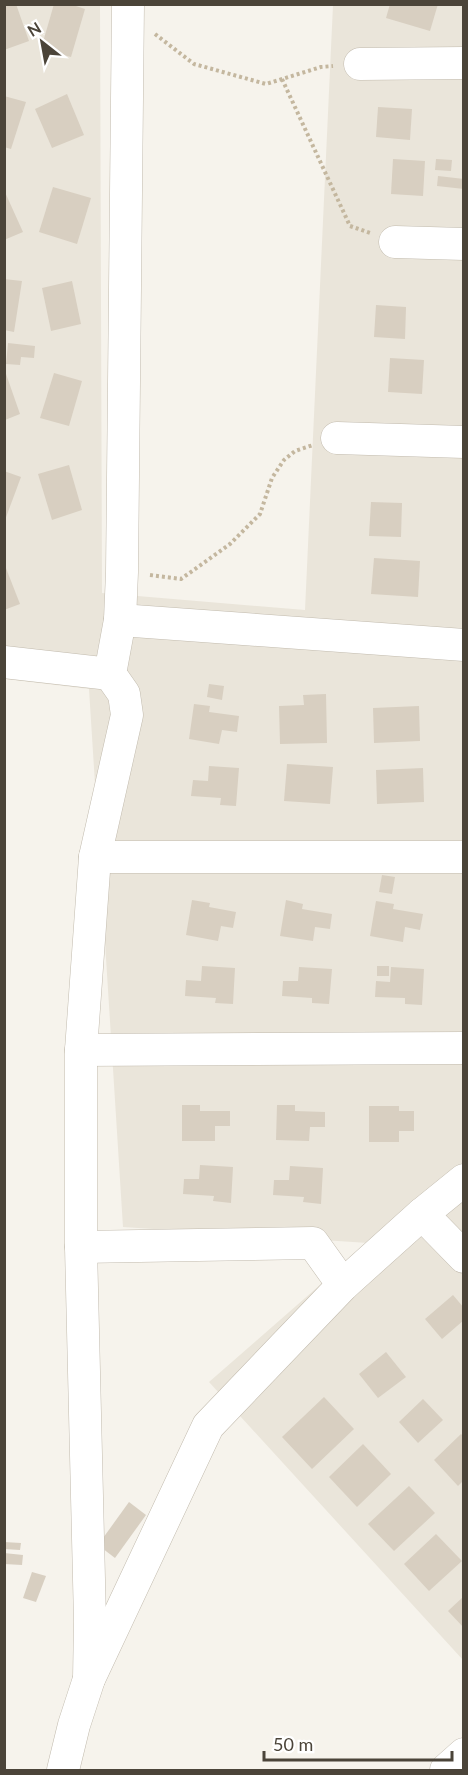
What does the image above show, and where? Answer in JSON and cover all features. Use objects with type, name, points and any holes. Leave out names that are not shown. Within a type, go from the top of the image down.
[{"type":"street","points":[[89,1679],[90,1621],[81,1247],[81,1050],[95,857],[128,715],[124,694],[110,674],[120,620],[122,572],[128,9]]},
{"type":"street","points":[[360,64],[464,63]]},
{"type":"street","points":[[396,242],[464,244]]},
{"type":"street","points":[[337,438],[464,442]]},
{"type":"street","points":[[120,620],[464,645]]},
{"type":"street","points":[[4,662],[110,674]]},
{"type":"street","points":[[95,857],[464,857]]},
{"type":"street","points":[[81,1050],[464,1048]]},
{"type":"street","points":[[63,1770],[89,1679],[208,1426],[343,1285],[422,1214],[464,1180]]},
{"type":"street","points":[[422,1214],[464,1257]]},
{"type":"street","points":[[81,1247],[313,1243],[343,1285]]},
{"type":"street","points":[[446,1770],[464,1755]]},
{"type":"path","points":[[128,9],[194,64],[266,84],[321,67],[360,64]]},
{"type":"path","points":[[282,79],[350,226],[396,242]]},
{"type":"path","points":[[122,572],[181,579],[230,544],[260,514],[272,478],[284,460],[295,451],[337,438]]},
{"type":"shaded area","points":[[5,5],[100,5],[102,593],[305,610],[333,5],[463,5],[463,1660],[209,1382],[368,1243],[123,1227],[89,689],[5,679]]},
{"type":"building","points":[[4,4],[16,4],[29,41],[4,50]]},
{"type":"building","points":[[54,4],[70,4],[85,9],[71,57],[41,49]]},
{"type":"building","points":[[390,4],[438,4],[430,31],[386,18]]},
{"type":"building","points":[[67,94],[84,135],[52,148],[35,109]]},
{"type":"building","points":[[4,96],[26,102],[11,149],[4,147]]},
{"type":"building","points":[[378,107],[412,109],[410,140],[376,137]]},
{"type":"building","points":[[393,159],[425,161],[423,196],[391,194]]},
{"type":"building","points":[[436,159],[452,160],[451,171],[435,170]]},
{"type":"building","points":[[438,176],[464,179],[464,189],[437,186]]},
{"type":"building","points":[[53,187],[91,198],[77,244],[39,232]]},
{"type":"building","points":[[4,190],[23,232],[4,240]]},
{"type":"building","points":[[4,279],[22,281],[14,332],[4,330]]},
{"type":"building","points":[[72,281],[81,324],[51,331],[42,288]]},
{"type":"building","points":[[376,305],[406,307],[405,339],[374,337]]},
{"type":"building","points":[[8,343],[35,346],[34,358],[21,357],[20,365],[6,364]]},
{"type":"building","points":[[390,358],[424,360],[422,394],[388,392]]},
{"type":"building","points":[[5,371],[20,414],[5,420]]},
{"type":"building","points":[[54,373],[82,381],[69,426],[40,418]]},
{"type":"building","points":[[69,465],[82,510],[52,520],[38,474]]},
{"type":"building","points":[[4,471],[21,477],[5,520],[4,520]]},
{"type":"building","points":[[371,502],[402,503],[401,537],[369,536]]},
{"type":"building","points":[[374,558],[420,561],[418,597],[371,594]]},
{"type":"building","points":[[4,563],[20,604],[4,610]]},
{"type":"building","points":[[209,684],[224,686],[222,700],[207,697]]},
{"type":"building","points":[[326,694],[327,743],[280,744],[279,706],[304,705],[303,695]]},
{"type":"building","points":[[194,704],[210,706],[209,712],[239,716],[237,732],[222,730],[219,744],[189,739]]},
{"type":"building","points":[[419,706],[420,741],[374,743],[373,708]]},
{"type":"building","points":[[287,764],[333,767],[330,804],[284,801]]},
{"type":"building","points":[[209,766],[239,768],[236,806],[220,805],[221,798],[191,796],[193,780],[208,781]]},
{"type":"building","points":[[423,768],[424,802],[377,804],[376,770]]},
{"type":"building","points":[[382,875],[395,877],[392,894],[379,892]]},
{"type":"building","points":[[192,900],[210,903],[209,907],[236,912],[233,928],[221,926],[218,941],[186,935]]},
{"type":"building","points":[[286,900],[303,904],[302,909],[332,914],[330,929],[315,927],[313,941],[280,936]]},
{"type":"building","points":[[376,901],[394,904],[393,909],[423,914],[420,930],[405,927],[403,942],[370,936]]},
{"type":"building","points":[[202,966],[235,968],[233,1004],[215,1003],[216,998],[185,996],[186,980],[201,981]]},
{"type":"building","points":[[377,966],[389,966],[389,976],[377,976]]},
{"type":"building","points":[[299,967],[332,969],[329,1004],[312,1003],[312,998],[282,996],[283,981],[298,981]]},
{"type":"building","points":[[391,967],[424,969],[422,1005],[405,1004],[405,998],[375,997],[376,981],[390,982]]},
{"type":"building","points":[[182,1105],[200,1105],[200,1111],[230,1111],[230,1126],[215,1126],[215,1141],[182,1141]]},
{"type":"building","points":[[277,1105],[295,1105],[295,1111],[325,1112],[325,1127],[310,1127],[309,1141],[276,1140]]},
{"type":"building","points":[[369,1106],[399,1106],[399,1111],[414,1111],[414,1131],[399,1131],[399,1142],[369,1142]]},
{"type":"building","points":[[200,1165],[233,1167],[231,1203],[213,1201],[214,1196],[183,1194],[184,1179],[199,1179]]},
{"type":"building","points":[[290,1166],[323,1168],[321,1204],[303,1202],[304,1197],[273,1195],[274,1180],[289,1180]]},
{"type":"building","points":[[453,1295],[464,1308],[464,1320],[442,1339],[425,1319]]},
{"type":"building","points":[[386,1352],[406,1377],[378,1398],[359,1374]]},
{"type":"building","points":[[324,1397],[354,1429],[312,1469],[282,1437]]},
{"type":"building","points":[[423,1399],[443,1420],[418,1443],[399,1422]]},
{"type":"building","points":[[461,1434],[464,1437],[464,1480],[458,1486],[434,1460]]},
{"type":"building","points":[[363,1444],[391,1474],[357,1507],[329,1477]]},
{"type":"building","points":[[409,1486],[435,1513],[394,1551],[368,1524]]},
{"type":"building","points":[[129,1502],[146,1515],[115,1558],[98,1545]]},
{"type":"building","points":[[436,1534],[462,1561],[429,1591],[404,1564]]},
{"type":"building","points":[[4,1542],[21,1543],[20,1550],[4,1549]]},
{"type":"building","points":[[4,1553],[23,1555],[22,1565],[4,1564]]},
{"type":"building","points":[[32,1572],[46,1576],[36,1602],[23,1598]]},
{"type":"building","points":[[464,1596],[464,1628],[448,1611]]}]
